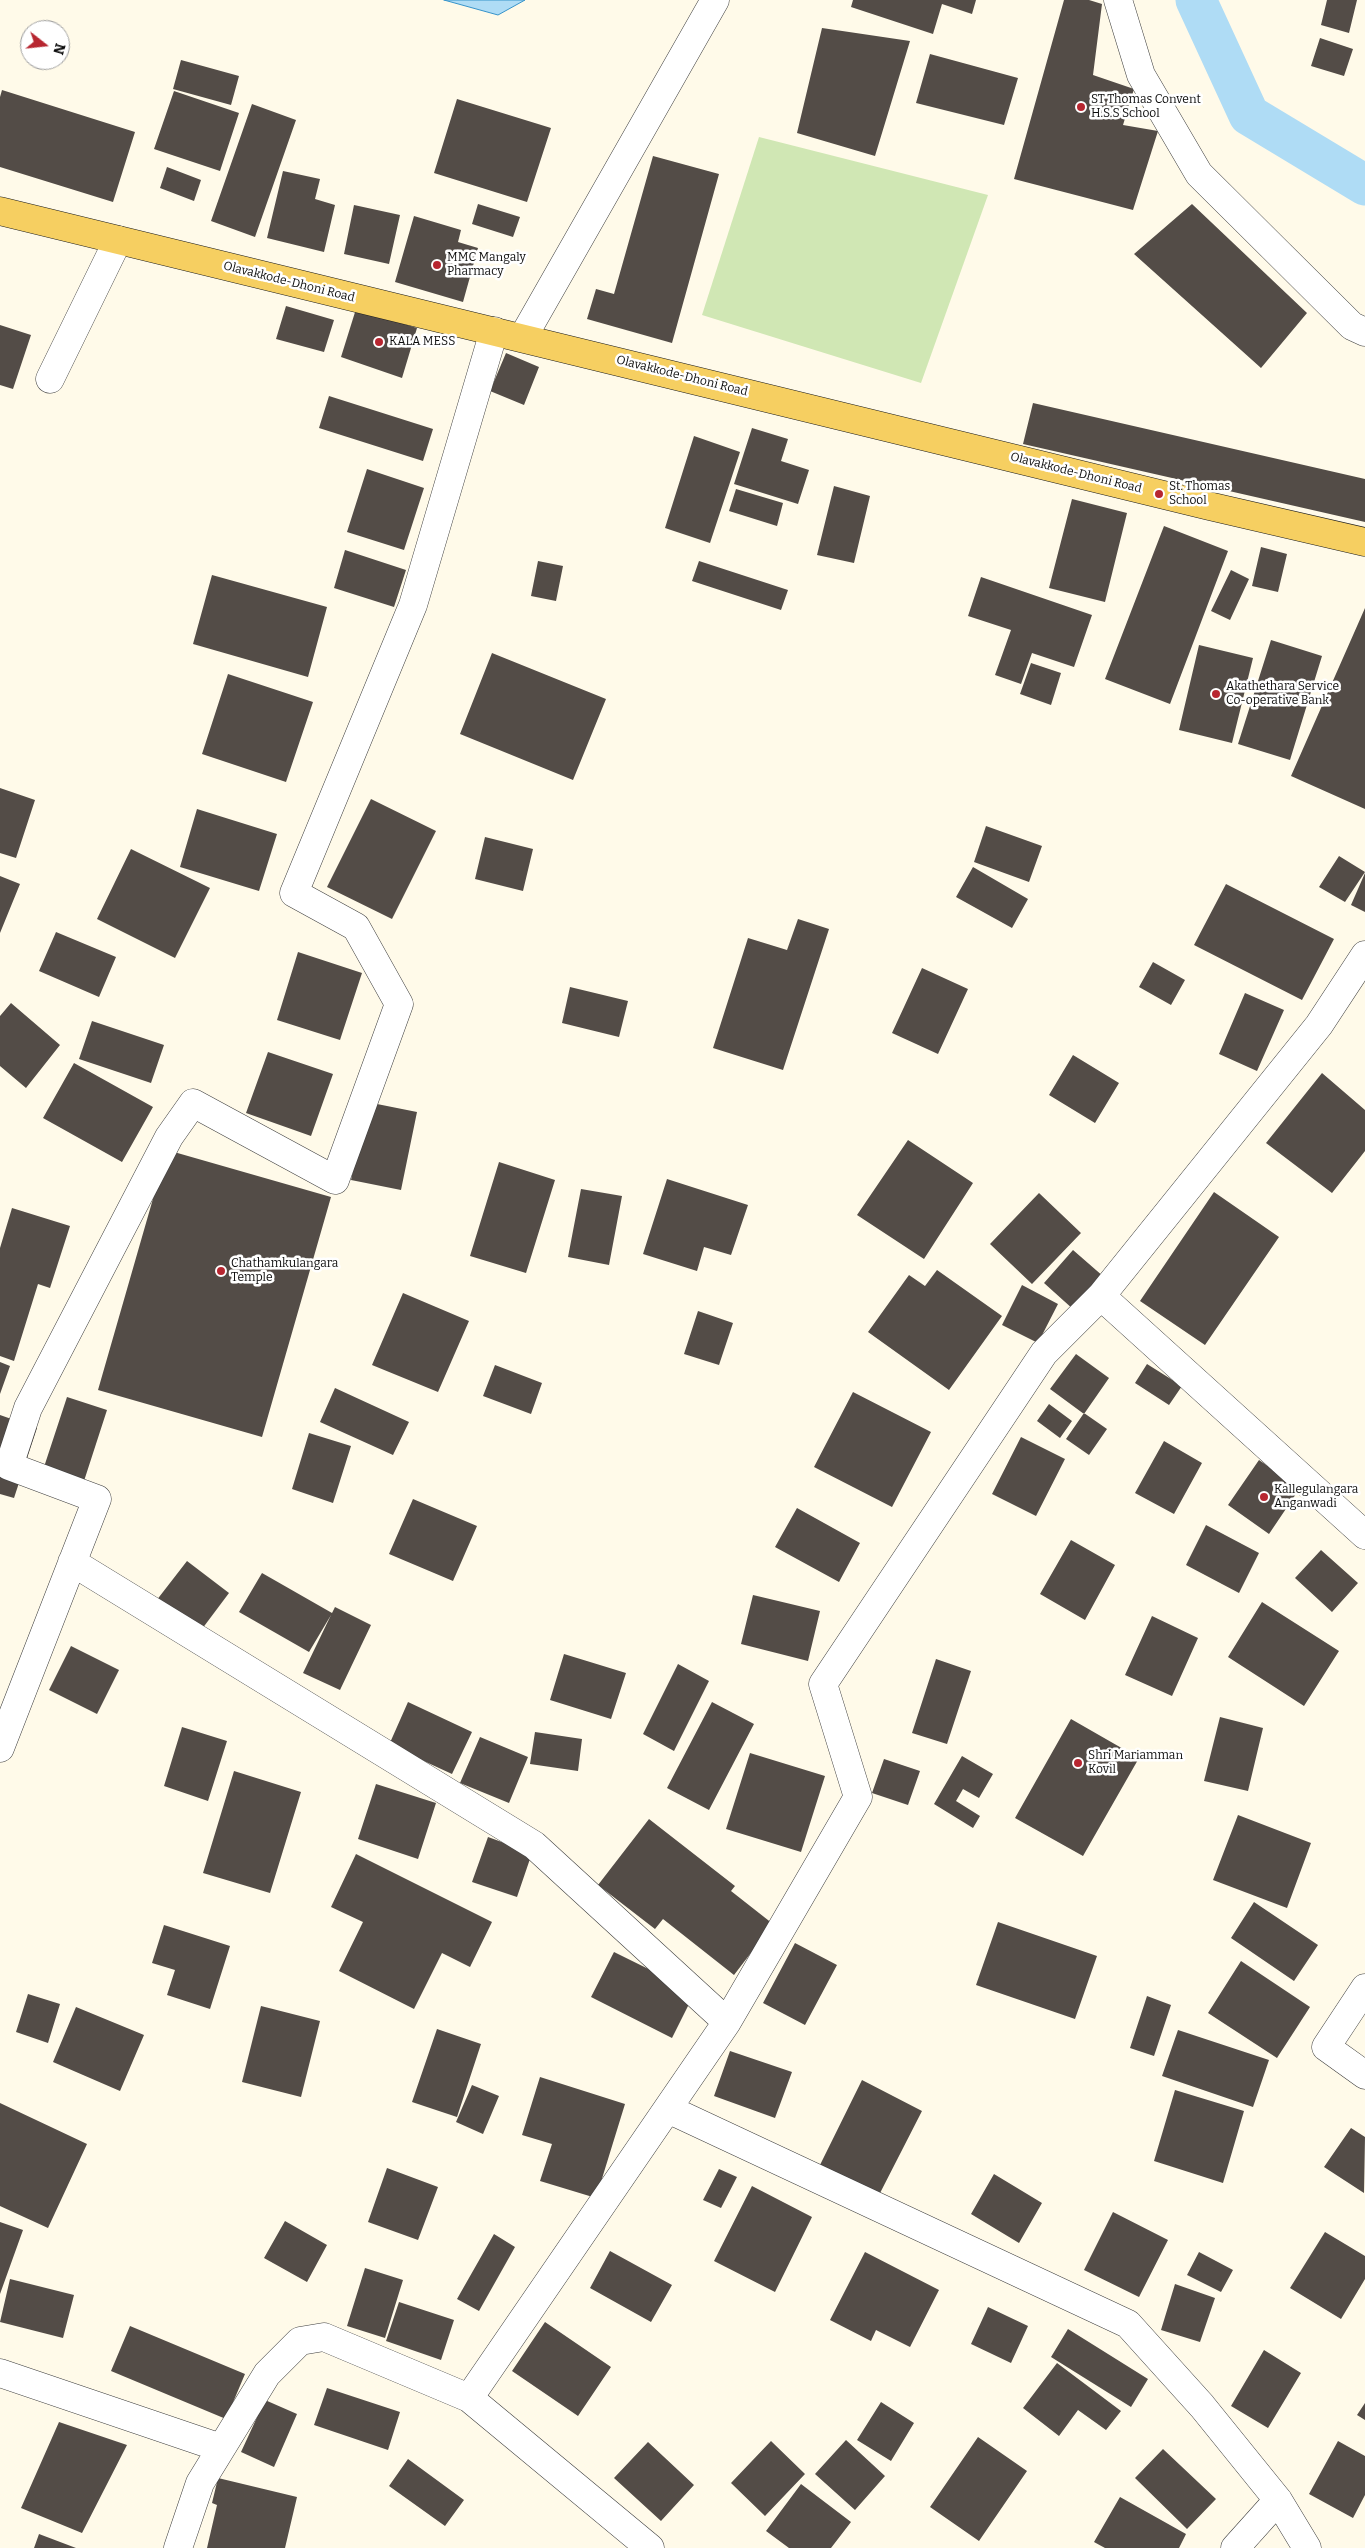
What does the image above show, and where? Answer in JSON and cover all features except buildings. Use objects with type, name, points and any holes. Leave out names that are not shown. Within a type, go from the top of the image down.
[{"type":"main road","name":"Olavakkode-Dhoni Road","points":[[0,211],[1209,506],[1365,542]]},
{"type":"street","points":[[522,338],[715,0]]},
{"type":"street","points":[[1118,0],[1142,75],[1199,174],[1352,326],[1365,332]]},
{"type":"street","points":[[50,379],[118,240]]},
{"type":"street","points":[[0,1748],[97,1499],[4,1465],[28,1408],[169,1137],[193,1103],[335,1180],[399,1004],[356,927],[294,893],[412,605],[494,331]]},
{"type":"street","points":[[469,2398],[727,2022],[858,1797],[823,1684],[1044,1353],[1101,1296],[1319,1025],[1365,955]]},
{"type":"street","points":[[1101,1296],[1365,1535]]},
{"type":"street","points":[[72,1562],[534,1845],[727,2022]]},
{"type":"street","points":[[1365,1988],[1326,2047],[1365,2075]]},
{"type":"street","points":[[668,2109],[1128,2324],[1202,2406],[1278,2500],[1307,2548]]},
{"type":"street","points":[[178,2548],[200,2482],[267,2374],[300,2341],[324,2337],[469,2398],[650,2548]]},
{"type":"street","points":[[0,2373],[221,2448]]},
{"type":"street","points":[[1235,2548],[1278,2500]]},
{"type":"green space","points":[[759,137],[988,195],[921,383],[702,315]]},
{"type":"water","points":[[444,0],[525,0],[498,15]]},
{"type":"waterway","points":[[1196,0],[1249,115],[1365,185]]},
{"type":"place","name":"ST Thomas Convent H.S.S School","points":[[1081,107]]},
{"type":"place","name":"MMC Mangaly Pharmacy","points":[[437,265]]},
{"type":"place","name":"KALA MESS","points":[[379,342]]},
{"type":"place","name":"St. Thomas School","points":[[1159,494]]},
{"type":"place","name":"Akathethara Service Co-operative Bank","points":[[1216,694]]},
{"type":"place","name":"Chathamkulangara Temple","points":[[221,1271]]},
{"type":"place","name":"Kallegulangara Anganwadi","points":[[1264,1497]]},
{"type":"place","name":"Shri Mariamman Kovil","points":[[1078,1763]]}]
